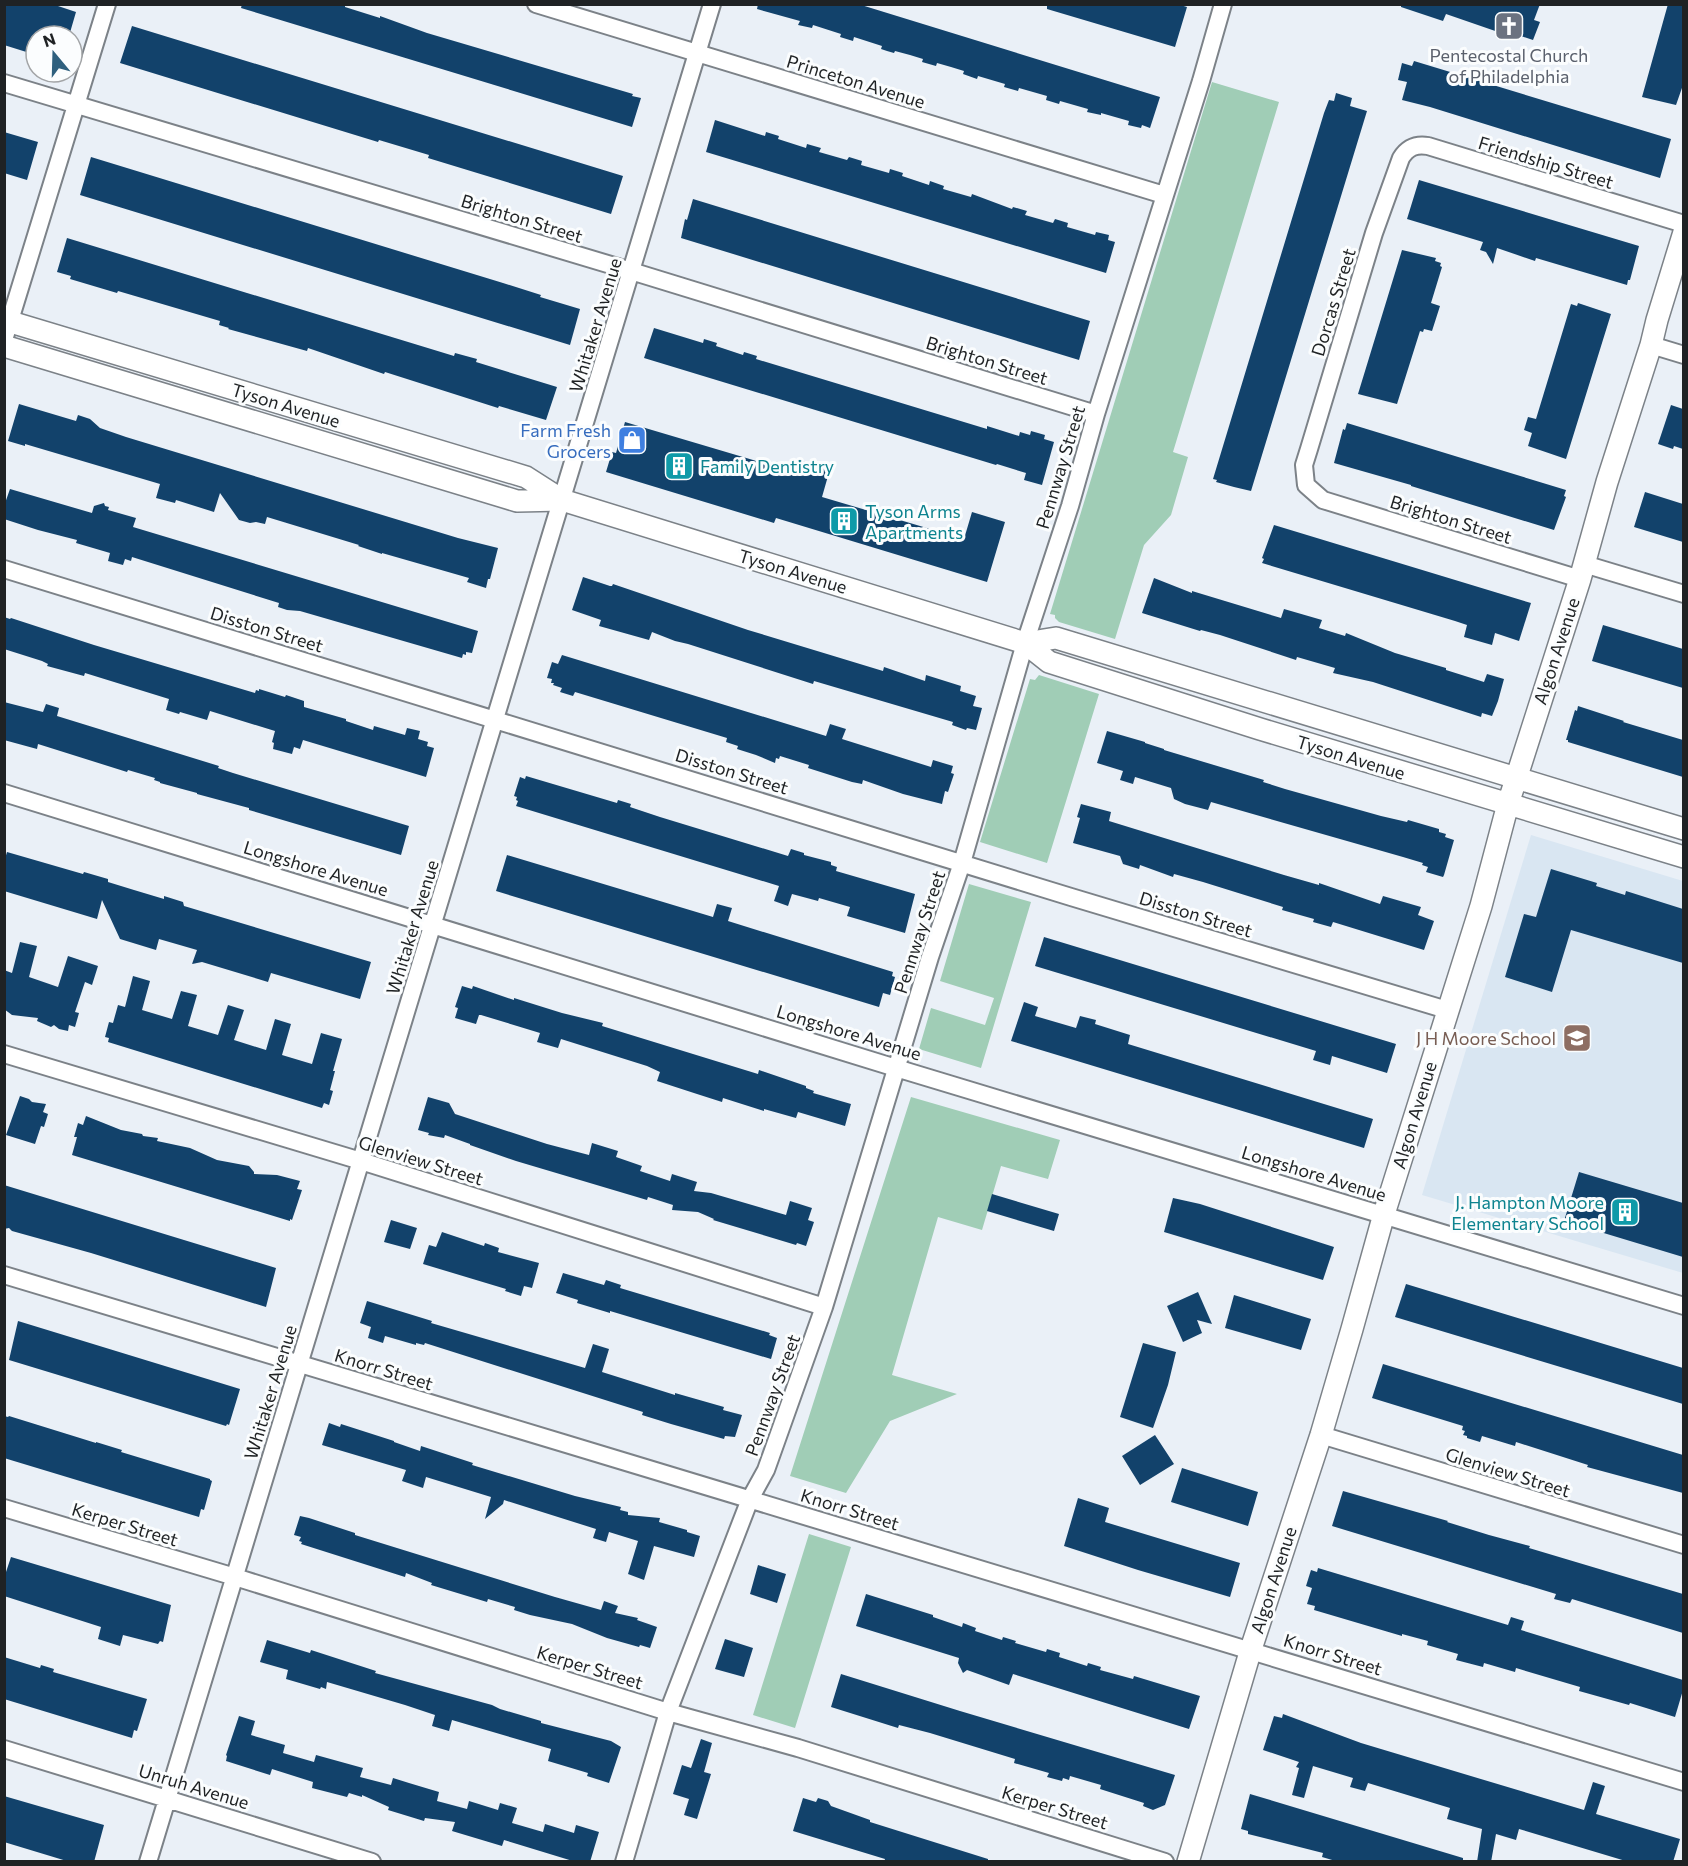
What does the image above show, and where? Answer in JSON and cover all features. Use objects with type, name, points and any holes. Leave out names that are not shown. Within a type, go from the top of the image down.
[{"type":"street","points":[[6,328],[107,4]]},
{"type":"street","name":"Princeton Avenue","points":[[536,4],[1164,195]]},
{"type":"street","name":"Whitaker Avenue","points":[[148,1862],[712,4]]},
{"type":"street","name":"Pennway Street","points":[[624,1862],[668,1712],[750,1499],[766,1470],[824,1307],[930,957],[962,863],[1025,643],[1070,506],[1096,414],[1223,4]]},
{"type":"street","name":"Brighton Street","points":[[4,83],[632,271],[1096,414]]},
{"type":"street","name":"Friendship Street","points":[[1401,158],[1405,152],[1416,146],[1428,146],[1683,224]]},
{"type":"street","name":"Dorcas Street","points":[[1306,459],[1374,233],[1401,158]]},
{"type":"street","name":"Algon Avenue","points":[[1188,1862],[1251,1649],[1321,1435],[1384,1214],[1481,906],[1508,804],[1582,571],[1683,232]]},
{"type":"street","name":"Tyson Avenue","points":[[6,328],[284,404],[526,477],[562,500],[1025,643],[1049,663],[1683,856]]},
{"type":"street","points":[[1651,345],[1683,355]]},
{"type":"street","name":"Tyson Avenue","points":[[4,346],[518,501],[562,500]]},
{"type":"street","points":[[277,428],[284,404]]},
{"type":"street","name":"Brighton Street","points":[[1306,459],[1306,485],[1323,500],[1582,571],[1683,594]]},
{"type":"street","name":"Disston Street","points":[[4,569],[1447,1010]]},
{"type":"street","name":"Tyson Avenue","points":[[1025,643],[1056,638],[1683,830]]},
{"type":"street","points":[[1260,729],[1268,703]]},
{"type":"street","name":"Longshore Avenue","points":[[4,793],[896,1068],[1683,1306]]},
{"type":"street","name":"Glenview Street","points":[[4,1054],[361,1161],[824,1307]]},
{"type":"street","name":"Knorr Street","points":[[4,1275],[874,1538],[1251,1649],[1683,1782]]},
{"type":"street","name":"Glenview Street","points":[[1321,1435],[1683,1545]]},
{"type":"street","name":"Kerper Street","points":[[4,1508],[235,1577],[668,1712],[798,1748],[1164,1862]]},
{"type":"street","name":"Unruh Avenue","points":[[4,1749],[372,1862]]},
{"type":"shaded area","name":"J H Moore School","points":[[1531,835],[1683,881],[1683,1273],[1422,1195]]},
{"type":"green space","points":[[1212,82],[1279,102],[1173,452],[1188,457],[1171,515],[1144,545],[1115,639],[1059,622],[1055,615],[1050,614]]},
{"type":"green space","points":[[1039,675],[1099,694],[1047,863],[980,842],[1030,679],[1035,680]]},
{"type":"green space","points":[[969,884],[1031,902],[981,1068],[919,1049],[931,1008],[985,1025],[994,998],[940,981]]},
{"type":"green space","points":[[911,1097],[1060,1140],[1048,1179],[1001,1166],[982,1230],[938,1217],[892,1375],[957,1394],[890,1421],[846,1493],[790,1476]]},
{"type":"green space","points":[[809,1534],[851,1547],[795,1728],[753,1715]]},
{"type":"building","points":[[4,4],[52,4],[76,12],[72,24],[24,24],[24,51],[4,45]]},
{"type":"building","points":[[242,4],[345,4],[345,7],[641,98],[632,127],[241,8]]},
{"type":"building","points":[[758,4],[858,4],[1160,97],[1150,128],[1142,125],[1141,128],[1128,125],[1129,121],[1101,113],[1101,115],[1087,112],[1088,109],[1060,101],[1059,104],[1046,100],[1047,96],[1019,88],[1018,91],[1004,87],[1005,84],[978,76],[977,79],[963,74],[964,71],[937,63],[936,66],[922,62],[923,59],[887,51],[881,49],[882,46],[854,37],[853,41],[840,37],[841,34],[813,25],[812,28],[798,25],[800,21],[757,9]]},
{"type":"building","points":[[1047,4],[1177,4],[1187,7],[1175,47],[1047,9]]},
{"type":"building","name":"Pentecostal Church of Philadelphia","points":[[1401,4],[1540,4],[1534,20],[1540,22],[1533,40],[1503,30],[1501,33],[1446,14],[1443,21],[1401,7]]},
{"type":"building","points":[[1668,4],[1683,4],[1683,85],[1676,105],[1642,97]]},
{"type":"building","points":[[132,26],[623,176],[611,214],[428,158],[429,155],[379,140],[378,142],[120,63]]},
{"type":"building","points":[[1414,61],[1671,139],[1660,178],[1402,100],[1407,82],[1398,80],[1402,63],[1412,66]]},
{"type":"building","points":[[1336,93],[1352,98],[1350,106],[1367,111],[1251,491],[1216,482],[1217,480],[1213,479],[1324,113],[1329,100],[1334,101]]},
{"type":"building","points":[[715,120],[765,136],[766,132],[779,136],[778,139],[806,148],[807,144],[821,148],[819,152],[847,160],[849,157],[862,161],[861,165],[889,173],[890,169],[903,173],[902,176],[929,185],[930,181],[944,186],[943,189],[971,197],[972,194],[1012,209],[1013,207],[1027,211],[1025,215],[1053,223],[1055,219],[1068,223],[1067,227],[1095,235],[1096,232],[1109,235],[1108,240],[1115,242],[1106,273],[706,152]]},
{"type":"building","points":[[4,132],[38,142],[27,180],[4,173]]},
{"type":"building","points":[[91,157],[503,283],[580,309],[570,345],[80,195]]},
{"type":"building","points":[[1419,180],[1639,246],[1630,280],[1627,285],[1536,258],[1535,261],[1497,248],[1493,264],[1486,252],[1480,250],[1483,242],[1407,219]]},
{"type":"building","points":[[693,199],[1090,321],[1079,360],[681,238]]},
{"type":"building","points":[[67,238],[454,356],[455,353],[477,359],[476,362],[557,387],[546,420],[499,406],[498,408],[385,372],[384,374],[308,348],[307,351],[228,329],[219,325],[220,321],[70,279],[71,276],[57,272]]},
{"type":"building","points":[[1402,250],[1436,258],[1435,261],[1441,263],[1442,267],[1431,303],[1440,306],[1432,331],[1424,329],[1423,332],[1420,331],[1397,404],[1358,394]]},
{"type":"building","points":[[1578,303],[1611,314],[1566,459],[1528,446],[1532,433],[1524,430],[1528,417],[1536,419],[1571,304],[1577,306]]},
{"type":"building","points":[[654,328],[703,343],[704,339],[717,343],[716,346],[743,355],[744,352],[757,356],[756,359],[987,429],[987,426],[1019,436],[1020,432],[1030,435],[1031,431],[1045,435],[1044,439],[1054,442],[1042,485],[1024,480],[1026,473],[644,358]]},
{"type":"building","points":[[19,404],[76,421],[78,415],[90,419],[100,428],[126,437],[458,538],[498,548],[490,579],[488,579],[486,588],[467,582],[469,578],[382,554],[267,517],[265,524],[239,520],[220,493],[214,512],[176,500],[175,503],[156,498],[160,484],[8,441]]},
{"type":"building","points":[[1671,405],[1683,409],[1683,449],[1674,446],[1673,449],[1658,444]]},
{"type":"building","points":[[625,422],[773,466],[775,461],[797,468],[799,460],[830,469],[822,497],[964,539],[972,512],[1005,522],[987,582],[776,518],[774,523],[606,472],[612,452],[616,453]]},
{"type":"building","points":[[1347,423],[1566,490],[1564,496],[1566,497],[1554,530],[1334,463],[1343,429],[1345,430]]},
{"type":"building","points":[[10,489],[92,513],[94,506],[104,503],[109,507],[108,510],[136,518],[133,527],[478,631],[472,653],[466,652],[462,658],[300,611],[287,610],[278,607],[279,603],[132,557],[131,561],[125,559],[123,565],[108,561],[110,553],[76,543],[77,540],[4,519],[4,506]]},
{"type":"building","points":[[1645,492],[1683,504],[1683,542],[1634,527]]},
{"type":"building","points":[[1274,525],[1531,603],[1519,641],[1495,633],[1492,645],[1464,637],[1467,625],[1262,563]]},
{"type":"building","points":[[583,577],[610,586],[613,584],[748,630],[883,671],[884,667],[925,681],[926,675],[961,686],[960,691],[976,696],[973,706],[982,708],[976,730],[967,728],[966,730],[952,725],[953,722],[814,681],[813,684],[652,632],[649,640],[599,626],[601,620],[572,610]]},
{"type":"building","points":[[1154,578],[1192,593],[1192,591],[1281,618],[1284,609],[1322,620],[1319,628],[1345,636],[1346,633],[1395,653],[1484,682],[1487,674],[1504,679],[1498,701],[1492,716],[1482,713],[1481,717],[1373,682],[1333,673],[1335,668],[1297,657],[1296,660],[1142,613]]},
{"type":"building","points":[[4,617],[255,693],[259,689],[285,697],[286,695],[304,701],[304,707],[346,719],[346,721],[373,730],[374,726],[405,735],[407,728],[420,731],[418,739],[428,742],[427,746],[434,748],[426,777],[303,740],[300,749],[294,747],[292,754],[273,749],[275,731],[210,711],[207,720],[180,712],[179,714],[166,710],[169,699],[85,673],[84,676],[47,666],[48,664],[42,661],[4,649]]},
{"type":"building","points":[[1603,625],[1683,649],[1683,688],[1592,661]]},
{"type":"building","points":[[562,655],[826,736],[830,724],[846,729],[842,739],[931,767],[933,760],[953,766],[951,773],[954,774],[948,792],[945,791],[942,804],[863,780],[862,784],[852,782],[780,756],[779,759],[776,758],[775,763],[737,749],[738,746],[726,742],[727,738],[575,692],[573,696],[560,692],[562,688],[553,685],[552,679],[547,678],[552,662],[558,664]]},
{"type":"building","points":[[4,702],[43,712],[46,704],[59,708],[57,716],[219,766],[218,768],[233,773],[409,826],[401,855],[160,783],[154,780],[155,778],[128,770],[127,772],[38,744],[37,749],[4,740]]},
{"type":"building","points":[[1578,706],[1683,740],[1683,777],[1568,742],[1566,740]]},
{"type":"building","points":[[1107,731],[1264,780],[1263,782],[1285,789],[1381,816],[1407,822],[1408,820],[1439,829],[1439,832],[1446,834],[1445,837],[1454,840],[1444,875],[1443,877],[1426,872],[1428,867],[1422,865],[1423,863],[1211,802],[1208,810],[1185,804],[1174,799],[1171,788],[1135,777],[1133,784],[1120,780],[1123,771],[1097,763]]},
{"type":"building","points":[[526,776],[617,803],[618,800],[631,804],[630,807],[660,817],[788,856],[791,849],[831,862],[831,865],[837,867],[836,871],[915,894],[905,933],[847,916],[850,907],[819,898],[818,901],[792,894],[788,906],[774,901],[779,886],[516,806],[518,801],[514,796],[520,777],[525,779]]},
{"type":"building","points":[[1081,804],[1111,812],[1109,821],[1284,875],[1319,885],[1319,883],[1380,904],[1383,896],[1421,907],[1418,915],[1434,921],[1424,950],[1333,922],[1331,927],[1313,922],[1314,919],[1282,910],[1283,907],[1203,882],[1174,874],[1173,877],[1140,865],[1139,869],[1123,864],[1120,856],[1073,843],[1080,818],[1077,817]]},
{"type":"building","points":[[7,852],[108,879],[108,882],[134,890],[183,902],[184,906],[371,962],[360,999],[271,973],[268,982],[202,962],[192,964],[197,950],[159,939],[156,950],[120,939],[102,900],[97,919],[4,891],[4,862]]},
{"type":"building","points":[[507,855],[713,917],[717,904],[732,908],[728,921],[893,972],[892,976],[895,977],[890,995],[883,993],[879,1007],[496,891]]},
{"type":"building","points":[[1551,869],[1597,883],[1596,886],[1625,895],[1626,891],[1683,909],[1683,963],[1571,930],[1552,992],[1505,977],[1524,914],[1536,917]]},
{"type":"building","points":[[1044,937],[1396,1044],[1387,1073],[1332,1056],[1330,1065],[1313,1060],[1316,1051],[1035,966]]},
{"type":"building","points":[[20,942],[37,946],[29,977],[58,987],[68,956],[98,966],[92,985],[85,982],[75,1012],[79,1013],[75,1027],[69,1025],[68,1031],[54,1025],[51,1027],[37,1021],[38,1018],[12,1015],[4,1009],[4,970],[12,973]]},
{"type":"building","points":[[133,976],[150,981],[142,1010],[172,1019],[181,991],[197,995],[188,1026],[218,1035],[228,1005],[244,1010],[234,1040],[266,1050],[275,1019],[291,1024],[282,1055],[312,1064],[321,1033],[342,1039],[333,1071],[335,1071],[330,1090],[333,1091],[329,1105],[324,1103],[322,1108],[108,1042],[109,1038],[105,1037],[109,1022],[113,1023],[118,1005],[125,1007]]},
{"type":"building","points":[[462,986],[472,989],[473,986],[514,1000],[514,998],[603,1023],[602,1026],[758,1074],[759,1070],[806,1086],[814,1091],[813,1093],[851,1104],[845,1126],[798,1112],[796,1118],[723,1098],[722,1102],[657,1081],[660,1072],[647,1066],[561,1039],[558,1048],[537,1042],[540,1033],[481,1015],[476,1024],[455,1018],[458,1008],[455,1007]]},
{"type":"building","points":[[1024,1002],[1038,1007],[1035,1016],[1076,1028],[1080,1016],[1096,1020],[1095,1024],[1130,1035],[1128,1044],[1373,1119],[1364,1148],[1011,1041]]},
{"type":"building","points":[[20,1096],[32,1102],[46,1104],[43,1112],[48,1114],[35,1144],[6,1135]]},
{"type":"building","points":[[428,1097],[449,1103],[455,1114],[547,1144],[589,1155],[592,1143],[618,1151],[616,1157],[642,1166],[640,1171],[670,1181],[672,1174],[697,1182],[694,1191],[711,1193],[786,1215],[790,1201],[812,1208],[808,1220],[814,1222],[806,1246],[713,1220],[698,1212],[672,1210],[673,1205],[648,1197],[647,1200],[516,1161],[445,1135],[444,1138],[428,1135],[429,1133],[418,1130]]},
{"type":"building","points":[[86,1116],[121,1130],[190,1148],[217,1160],[249,1166],[254,1174],[277,1175],[300,1181],[297,1189],[302,1190],[292,1220],[72,1155],[78,1123],[83,1125]]},
{"type":"building","name":"J. Hampton Moore Elementary School","points":[[1579,1172],[1683,1203],[1683,1257],[1564,1221]]},
{"type":"building","points":[[4,1185],[276,1268],[266,1307],[12,1231],[9,1228],[4,1229]]},
{"type":"building","points":[[992,1194],[1059,1214],[1054,1231],[987,1211]]},
{"type":"building","points":[[1173,1198],[1200,1204],[1334,1247],[1323,1280],[1164,1232]]},
{"type":"building","points":[[391,1220],[417,1228],[410,1249],[384,1242]]},
{"type":"building","points":[[442,1232],[484,1246],[485,1243],[499,1248],[498,1252],[539,1263],[532,1288],[524,1286],[521,1296],[505,1291],[506,1289],[423,1264],[429,1245],[436,1247]]},
{"type":"building","points":[[563,1273],[604,1285],[606,1280],[621,1285],[620,1288],[770,1333],[769,1335],[777,1338],[771,1359],[577,1303],[578,1300],[556,1293]]},
{"type":"building","points":[[1406,1284],[1683,1368],[1683,1404],[1395,1317]]},
{"type":"building","points":[[1198,1292],[1212,1324],[1197,1320],[1202,1333],[1183,1342],[1167,1306]]},
{"type":"building","points":[[1234,1295],[1311,1319],[1301,1350],[1225,1328]]},
{"type":"building","points":[[367,1301],[432,1321],[431,1323],[585,1368],[593,1344],[609,1349],[602,1372],[675,1395],[675,1393],[724,1407],[723,1410],[742,1415],[735,1437],[725,1436],[724,1439],[671,1424],[642,1415],[643,1412],[425,1343],[424,1345],[416,1343],[416,1345],[385,1336],[383,1343],[368,1338],[371,1327],[360,1323]]},
{"type":"building","points":[[18,1321],[240,1389],[229,1425],[226,1426],[9,1360]]},
{"type":"building","points":[[1143,1343],[1176,1352],[1168,1385],[1153,1428],[1120,1417]]},
{"type":"building","points":[[1383,1364],[1683,1455],[1683,1493],[1587,1467],[1588,1465],[1516,1442],[1515,1446],[1482,1436],[1480,1442],[1463,1435],[1465,1431],[1462,1430],[1463,1426],[1372,1398]]},
{"type":"building","points":[[4,1416],[96,1442],[210,1479],[212,1481],[204,1510],[201,1509],[199,1517],[4,1458]]},
{"type":"building","points":[[329,1423],[340,1427],[341,1424],[420,1451],[421,1446],[473,1463],[472,1465],[575,1496],[621,1507],[620,1510],[628,1512],[628,1515],[660,1518],[659,1522],[700,1536],[694,1557],[654,1546],[644,1580],[628,1574],[638,1541],[609,1532],[606,1542],[593,1538],[596,1529],[504,1500],[503,1504],[485,1519],[491,1497],[426,1477],[423,1488],[402,1481],[406,1470],[322,1445]]},
{"type":"building","points":[[1155,1435],[1174,1464],[1140,1485],[1122,1456]]},
{"type":"building","points":[[1182,1468],[1258,1492],[1248,1526],[1171,1502]]},
{"type":"building","points":[[1343,1491],[1683,1594],[1683,1633],[1572,1599],[1570,1603],[1554,1599],[1556,1594],[1332,1526]]},
{"type":"building","points":[[1078,1498],[1109,1508],[1105,1522],[1240,1563],[1230,1597],[1064,1546]]},
{"type":"building","points":[[300,1516],[555,1597],[601,1610],[604,1601],[618,1606],[615,1613],[638,1618],[637,1620],[657,1627],[650,1648],[607,1638],[572,1624],[530,1615],[514,1610],[515,1607],[488,1599],[487,1602],[431,1585],[432,1583],[406,1573],[405,1577],[301,1544],[302,1542],[299,1541],[301,1537],[294,1535]]},
{"type":"building","points":[[11,1557],[171,1605],[163,1642],[160,1641],[158,1644],[123,1635],[120,1646],[98,1639],[101,1627],[4,1596],[4,1578]]},
{"type":"building","points":[[758,1565],[786,1574],[777,1603],[750,1594]]},
{"type":"building","points":[[1318,1568],[1508,1625],[1511,1617],[1524,1621],[1521,1630],[1683,1680],[1683,1690],[1675,1717],[1579,1691],[1580,1687],[1516,1668],[1515,1672],[1484,1663],[1483,1667],[1456,1660],[1458,1654],[1427,1645],[1428,1641],[1402,1634],[1402,1636],[1314,1610],[1315,1606],[1307,1604],[1312,1588],[1306,1586],[1311,1570],[1317,1572]]},
{"type":"building","points":[[866,1594],[933,1615],[933,1617],[962,1627],[963,1623],[976,1628],[975,1631],[1002,1640],[1003,1637],[1046,1652],[1047,1649],[1060,1653],[1059,1657],[1087,1666],[1088,1663],[1101,1667],[1100,1670],[1133,1679],[1134,1676],[1200,1696],[1189,1729],[1013,1674],[1009,1685],[967,1670],[963,1673],[958,1663],[959,1658],[856,1626]]},
{"type":"building","points":[[725,1639],[753,1648],[744,1677],[715,1669]]},
{"type":"building","points":[[267,1640],[310,1653],[311,1650],[376,1671],[375,1673],[492,1705],[541,1721],[541,1723],[611,1741],[621,1747],[609,1783],[587,1776],[588,1773],[548,1761],[551,1749],[452,1720],[449,1731],[432,1726],[435,1715],[405,1705],[327,1682],[326,1689],[321,1687],[320,1689],[286,1679],[288,1670],[260,1662]]},
{"type":"building","points":[[4,1657],[40,1668],[41,1665],[54,1669],[53,1672],[147,1699],[137,1731],[134,1730],[132,1738],[4,1699]]},
{"type":"building","points":[[841,1674],[1175,1775],[1165,1805],[1153,1810],[1143,1806],[1144,1803],[1100,1789],[1101,1785],[1070,1776],[1069,1780],[1063,1778],[1062,1781],[1047,1777],[1049,1773],[1014,1763],[1015,1759],[930,1733],[899,1725],[898,1728],[831,1707]]},
{"type":"building","points":[[1283,1714],[1361,1743],[1584,1810],[1593,1782],[1605,1786],[1596,1814],[1680,1839],[1673,1862],[1629,1862],[1519,1829],[1516,1840],[1496,1834],[1491,1862],[1477,1862],[1482,1829],[1447,1819],[1450,1808],[1368,1783],[1365,1791],[1350,1787],[1353,1778],[1313,1766],[1304,1798],[1292,1795],[1299,1768],[1296,1767],[1299,1762],[1263,1750],[1274,1716],[1282,1718]]},
{"type":"building","points":[[239,1716],[255,1721],[251,1735],[285,1745],[283,1753],[314,1762],[316,1755],[363,1768],[360,1777],[391,1785],[393,1778],[439,1792],[437,1801],[467,1809],[469,1801],[498,1810],[500,1803],[517,1808],[512,1823],[543,1832],[545,1824],[574,1833],[576,1825],[599,1832],[590,1862],[576,1862],[504,1840],[502,1846],[452,1831],[455,1822],[425,1818],[424,1821],[388,1810],[389,1807],[362,1795],[362,1797],[349,1793],[347,1797],[312,1788],[313,1782],[272,1769],[270,1775],[226,1761]]},
{"type":"building","points":[[701,1739],[712,1743],[704,1772],[711,1774],[697,1819],[684,1815],[689,1799],[673,1794],[682,1765],[691,1768]]},
{"type":"building","points":[[1250,1794],[1463,1858],[1463,1862],[1339,1862],[1322,1857],[1323,1853],[1248,1834],[1248,1831],[1241,1829]]},
{"type":"building","points":[[4,1796],[104,1825],[94,1862],[70,1862],[4,1842]]},
{"type":"building","points":[[803,1798],[816,1802],[818,1798],[828,1801],[831,1806],[870,1820],[870,1822],[988,1859],[988,1862],[884,1862],[885,1859],[793,1831]]},
{"type":"place","name":"Pentecostal Church of Philadelphia","points":[[1509,26]]},
{"type":"place","name":"Farm Fresh Grocers","points":[[632,440]]},
{"type":"place","name":"Family Dentistry","points":[[679,466]]},
{"type":"place","name":"Tyson Arms Apartments","points":[[844,521]]},
{"type":"place","name":"J H Moore School","points":[[1577,1038]]},
{"type":"place","name":"J. Hampton Moore Elementary School","points":[[1625,1212]]}]
